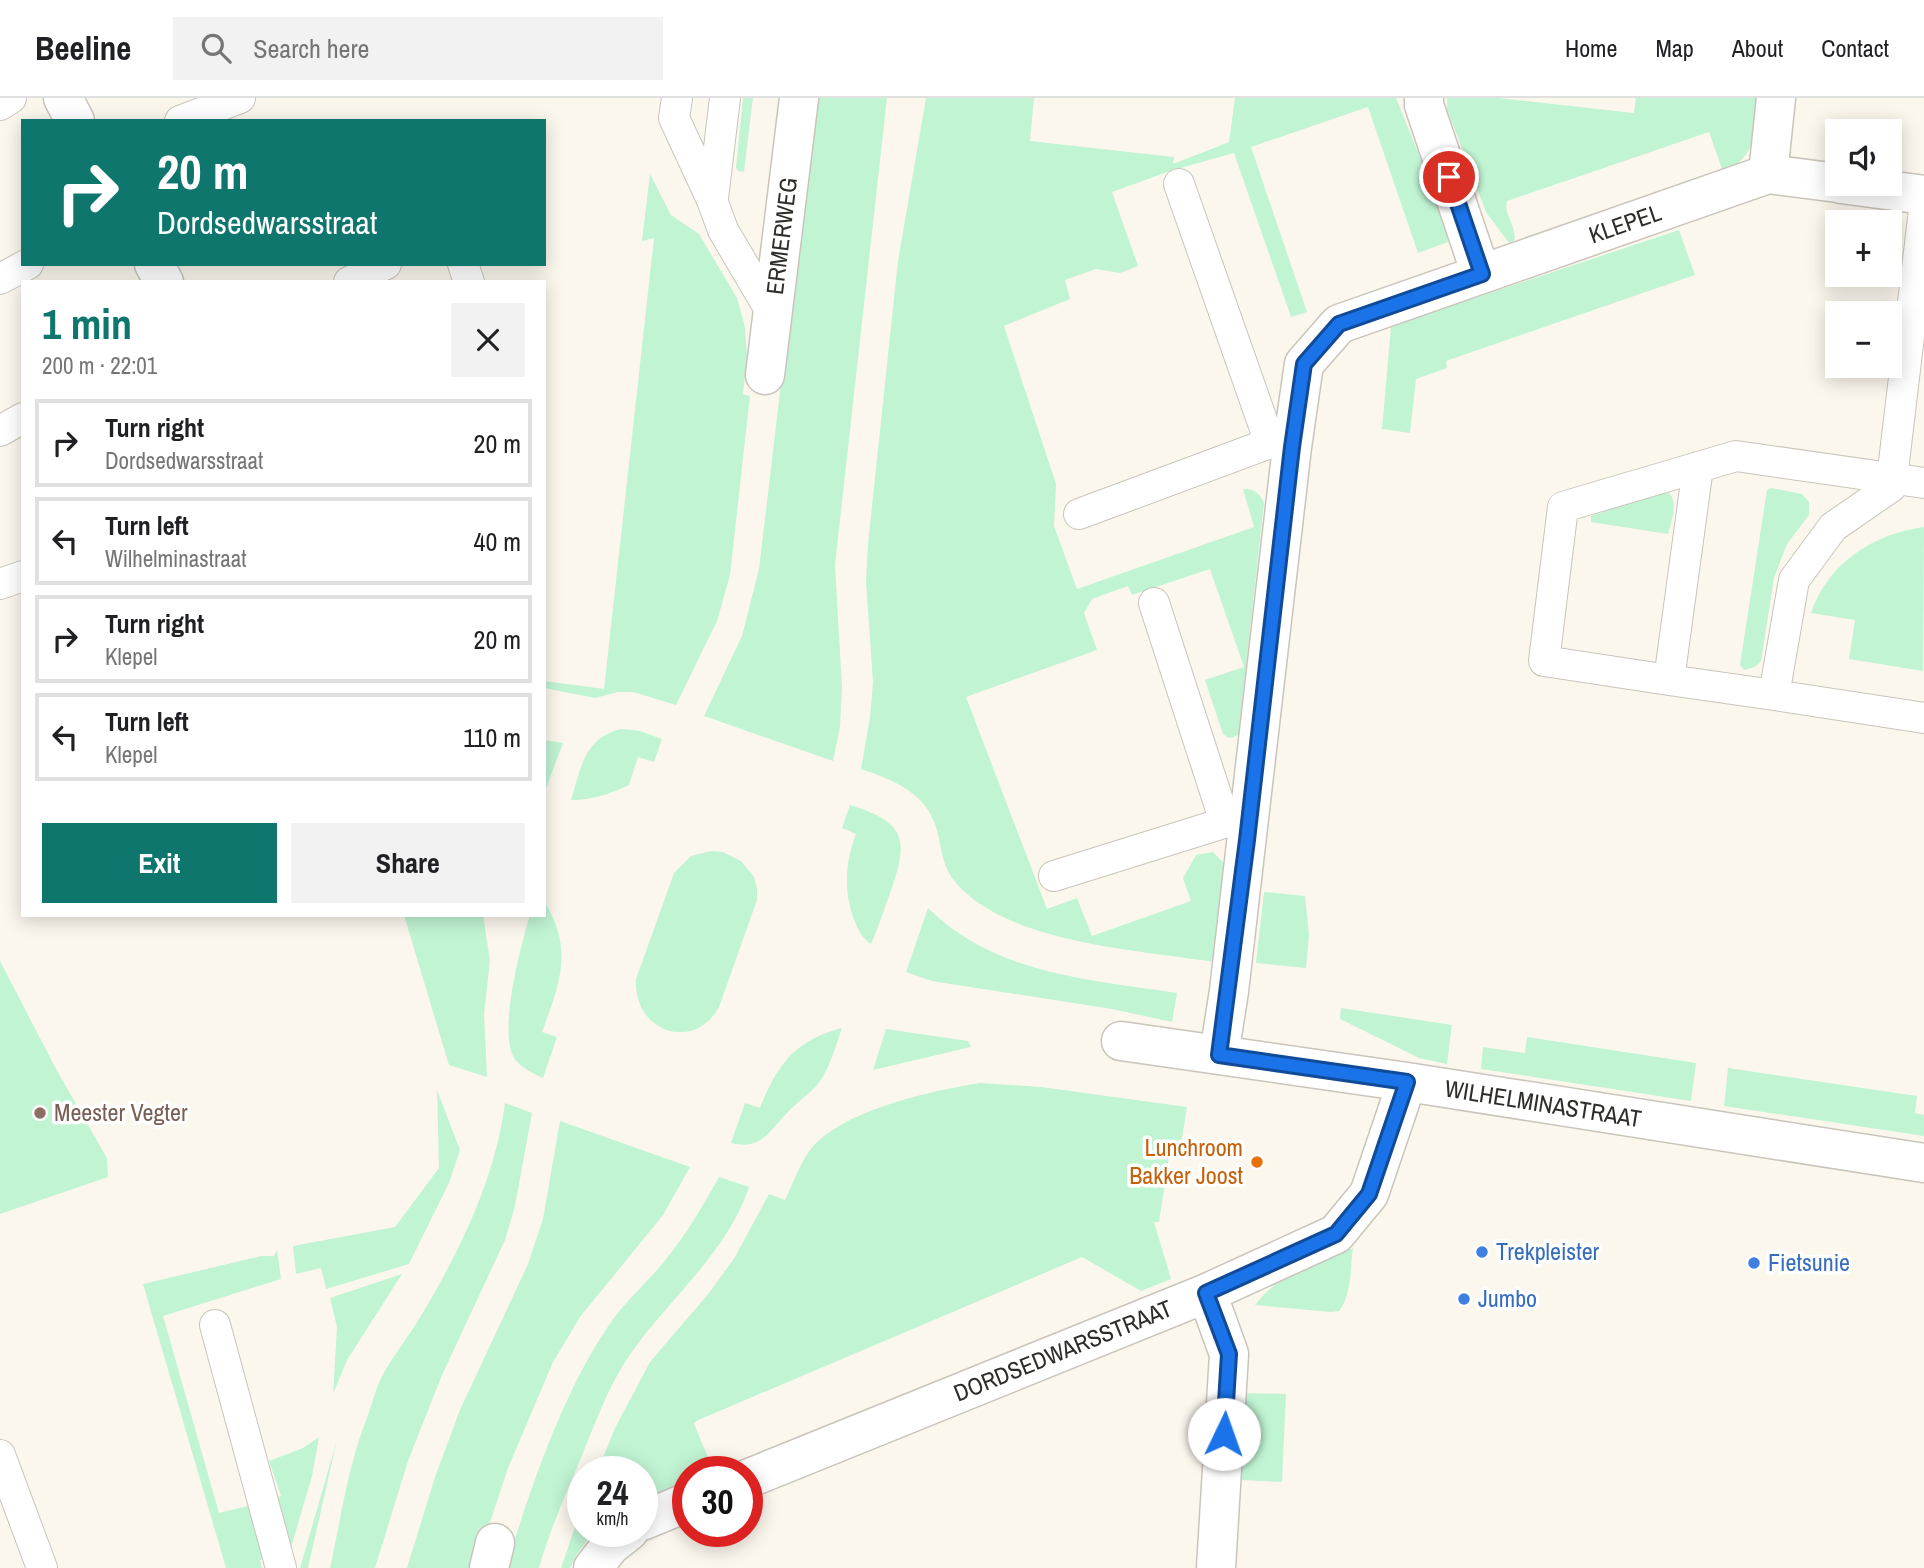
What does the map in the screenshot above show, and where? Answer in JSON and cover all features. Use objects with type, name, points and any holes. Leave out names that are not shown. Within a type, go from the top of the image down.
[{"type":"street","points":[[62,98],[74,119]]},
{"type":"street","name":"ERMERWEG","points":[[765,375],[799,98]]},
{"type":"street","points":[[1424,98],[1424,105],[1482,274]]},
{"type":"street","points":[[1768,174],[1776,98]]},
{"type":"street","name":"KLEPEL","points":[[1219,1055],[1238,818],[1281,445],[1304,364],[1339,324],[1768,174],[1825,181]]},
{"type":"street","name":"KLEPEL","points":[[1902,192],[1924,195]]},
{"type":"street","name":"WILHELMINASTRAAT","points":[[1121,1041],[1407,1082],[1924,1163]]},
{"type":"street","name":"DORDSEDWARSSTRAAT","points":[[763,1473],[1206,1293],[1336,1234],[1369,1194],[1407,1082]]},
{"type":"street","points":[[1206,1293],[1229,1354],[1216,1568]]},
{"type":"street","points":[[593,1568],[609,1547]]},
{"type":"lane","points":[[0,105],[11,98]]},
{"type":"lane","points":[[185,119],[240,98]]},
{"type":"lane","points":[[677,98],[674,118],[723,230],[773,315]]},
{"type":"lane","points":[[712,200],[724,98]]},
{"type":"lane","points":[[1079,514],[1281,445],[1179,184]]},
{"type":"lane","points":[[1774,695],[1794,580],[1833,527],[1891,487],[1924,210]]},
{"type":"lane","points":[[0,279],[24,266]]},
{"type":"lane","points":[[353,280],[382,266]]},
{"type":"lane","points":[[0,430],[21,419]]},
{"type":"lane","points":[[1924,483],[1737,456],[1563,507],[1544,661],[1924,718]]},
{"type":"lane","points":[[1669,681],[1698,467]]},
{"type":"lane","points":[[0,583],[21,577]]},
{"type":"lane","points":[[1054,876],[1238,818],[1154,603]]},
{"type":"lane","points":[[215,1325],[281,1568]]},
{"type":"lane","points":[[0,1455],[42,1568]]},
{"type":"green space","points":[[743,98],[753,98],[744,172],[736,168]]},
{"type":"green space","points":[[815,98],[887,98],[835,565],[842,687],[840,727],[833,761],[704,716],[742,636],[759,569]]},
{"type":"green space","points":[[926,98],[1034,98],[1030,141],[1174,157],[1173,164],[1229,142],[1235,98],[1396,98],[1447,224],[1448,242],[1418,253],[1368,107],[1251,147],[1307,312],[1291,317],[1234,153],[1173,170],[1112,192],[1138,266],[1120,273],[1096,269],[1065,280],[1070,299],[1004,326],[1056,484],[1054,526],[1077,589],[1254,527],[1243,489],[1256,492],[1264,503],[1239,734],[1232,738],[1223,734],[1205,680],[1244,667],[1210,569],[1132,595],[1128,586],[1092,599],[1084,613],[1097,650],[966,697],[1047,909],[1077,898],[1092,936],[1191,901],[1183,878],[1196,855],[1213,852],[1225,864],[1215,962],[1077,941],[1041,932],[1008,919],[979,903],[956,883],[948,872],[934,820],[919,799],[898,784],[861,769],[873,682],[866,582],[868,544],[898,261]]},
{"type":"green space","points":[[1447,98],[1499,98],[1634,113],[1636,98],[1761,98],[1752,142],[1742,160],[1733,166],[1722,169],[1709,132],[1507,201],[1507,211],[1515,236],[1514,241],[1509,243],[1486,212],[1447,109]]},
{"type":"green space","points":[[650,174],[671,215],[699,234],[737,298],[745,327],[747,356],[743,394],[750,396],[730,575],[717,621],[676,705],[633,692],[618,692],[595,698],[546,688],[546,681],[604,689],[654,238],[642,241]]},
{"type":"green space","points":[[1679,230],[1695,275],[1446,361],[1447,368],[1416,379],[1410,433],[1382,429],[1391,326]]},
{"type":"green space","points":[[1771,488],[1802,494],[1809,502],[1809,515],[1787,544],[1774,578],[1761,661],[1755,667],[1744,670],[1740,665],[1767,490]]},
{"type":"green space","points":[[1665,491],[1670,494],[1674,503],[1668,534],[1591,522],[1591,516]]},
{"type":"green space","points":[[1924,527],[1923,671],[1849,659],[1855,620],[1811,613],[1819,595],[1841,566],[1870,544],[1887,536]]},
{"type":"green space","points":[[621,729],[640,731],[662,739],[654,762],[638,757],[629,785],[601,796],[571,800],[581,766],[592,747],[599,739]]},
{"type":"green space","points":[[546,740],[563,743],[546,789]]},
{"type":"green space","points":[[850,805],[883,819],[893,827],[901,847],[896,875],[871,944],[858,928],[851,911],[847,889],[848,867],[856,834],[842,828]]},
{"type":"green space","points":[[711,851],[723,852],[741,861],[754,877],[757,900],[719,1007],[708,1021],[695,1029],[681,1032],[667,1030],[654,1023],[644,1012],[638,997],[636,979],[674,873],[691,856]]},
{"type":"green space","points":[[1264,892],[1305,896],[1309,935],[1306,968],[1256,963]]},
{"type":"green space","points":[[546,905],[559,935],[561,951],[558,982],[542,1032],[557,1037],[543,1078],[516,1060],[509,1043],[508,1026],[513,986],[529,917],[546,917]]},
{"type":"green space","points":[[928,908],[954,930],[1013,960],[1078,978],[1177,993],[1172,1022],[1112,1009],[932,981],[906,972]]},
{"type":"green space","points":[[405,917],[483,917],[490,961],[484,1014],[487,1077],[449,1065]]},
{"type":"green space","name":"Meester Vegter","points":[[0,961],[55,1067],[107,1158],[108,1177],[0,1214]]},
{"type":"green space","points":[[1341,1008],[1452,1025],[1447,1064],[1419,1058],[1340,1019]]},
{"type":"green space","points":[[842,1028],[828,1068],[814,1088],[765,1137],[751,1144],[731,1143],[745,1103],[760,1108],[773,1079],[790,1056],[812,1040]]},
{"type":"green space","points":[[886,1029],[968,1041],[971,1047],[873,1070]]},
{"type":"green space","points":[[1527,1037],[1696,1063],[1691,1101],[1481,1069],[1483,1047],[1525,1053]]},
{"type":"green space","points":[[1728,1068],[1917,1096],[1915,1113],[1924,1115],[1924,1136],[1724,1106]]},
{"type":"green space","points":[[980,1083],[1041,1087],[1187,1107],[1181,1145],[1171,1144],[1159,1222],[1154,1222],[1171,1279],[1141,1291],[1082,1257],[696,1421],[694,1424],[708,1456],[672,1456],[672,1487],[658,1493],[658,1456],[604,1456],[615,1428],[650,1362],[709,1293],[735,1257],[769,1194],[785,1200],[811,1149],[831,1131],[871,1111],[939,1091]]},
{"type":"green space","points":[[437,1090],[460,1150],[449,1183],[409,1264],[326,1289],[321,1268],[296,1274],[293,1246],[395,1227],[439,1168]]},
{"type":"green space","points":[[505,1103],[532,1113],[515,1206],[505,1240],[442,1375],[408,1461],[375,1568],[330,1568],[350,1473],[377,1388],[385,1370],[434,1294],[461,1242],[493,1160]]},
{"type":"green space","points":[[560,1121],[690,1167],[663,1215],[580,1317],[553,1362],[508,1468],[475,1568],[407,1568],[435,1477],[460,1410],[528,1264],[543,1219]]},
{"type":"green space","points":[[719,1177],[749,1187],[726,1234],[629,1356],[615,1379],[581,1456],[567,1456],[567,1491],[539,1568],[506,1568],[538,1472],[580,1374],[614,1318],[664,1262]]},
{"type":"green space","points":[[1353,1248],[1348,1289],[1339,1311],[1255,1305],[1287,1277]]},
{"type":"green space","points":[[277,1250],[281,1279],[163,1316],[219,1513],[252,1505],[268,1557],[260,1560],[262,1568],[226,1568],[143,1284],[261,1256],[274,1256]]},
{"type":"green space","points":[[402,1274],[347,1360],[333,1394],[337,1327],[330,1298]]},
{"type":"green space","points":[[1245,1393],[1286,1394],[1282,1482],[1240,1480]]},
{"type":"green space","points":[[319,1437],[312,1476],[290,1551],[275,1498],[281,1496],[269,1461],[303,1448]]},
{"type":"green space","points":[[337,1440],[308,1568],[300,1568]]},
{"type":"green space","points":[[568,1547],[582,1547],[570,1568],[561,1568]]},
{"type":"place","name":"Meester Vegter","points":[[40,1113]]},
{"type":"place","name":"Lunchroom Bakker Joost","points":[[1257,1162]]},
{"type":"place","name":"Trekpleister","points":[[1482,1252]]},
{"type":"place","name":"Fietsunie","points":[[1754,1263]]},
{"type":"place","name":"Jumbo","points":[[1464,1299]]},
{"type":"route","points":[[1224,1434],[1229,1354],[1206,1293],[1336,1234],[1369,1194],[1407,1082],[1219,1055],[1304,364],[1339,324],[1482,274],[1449,177]]}]
